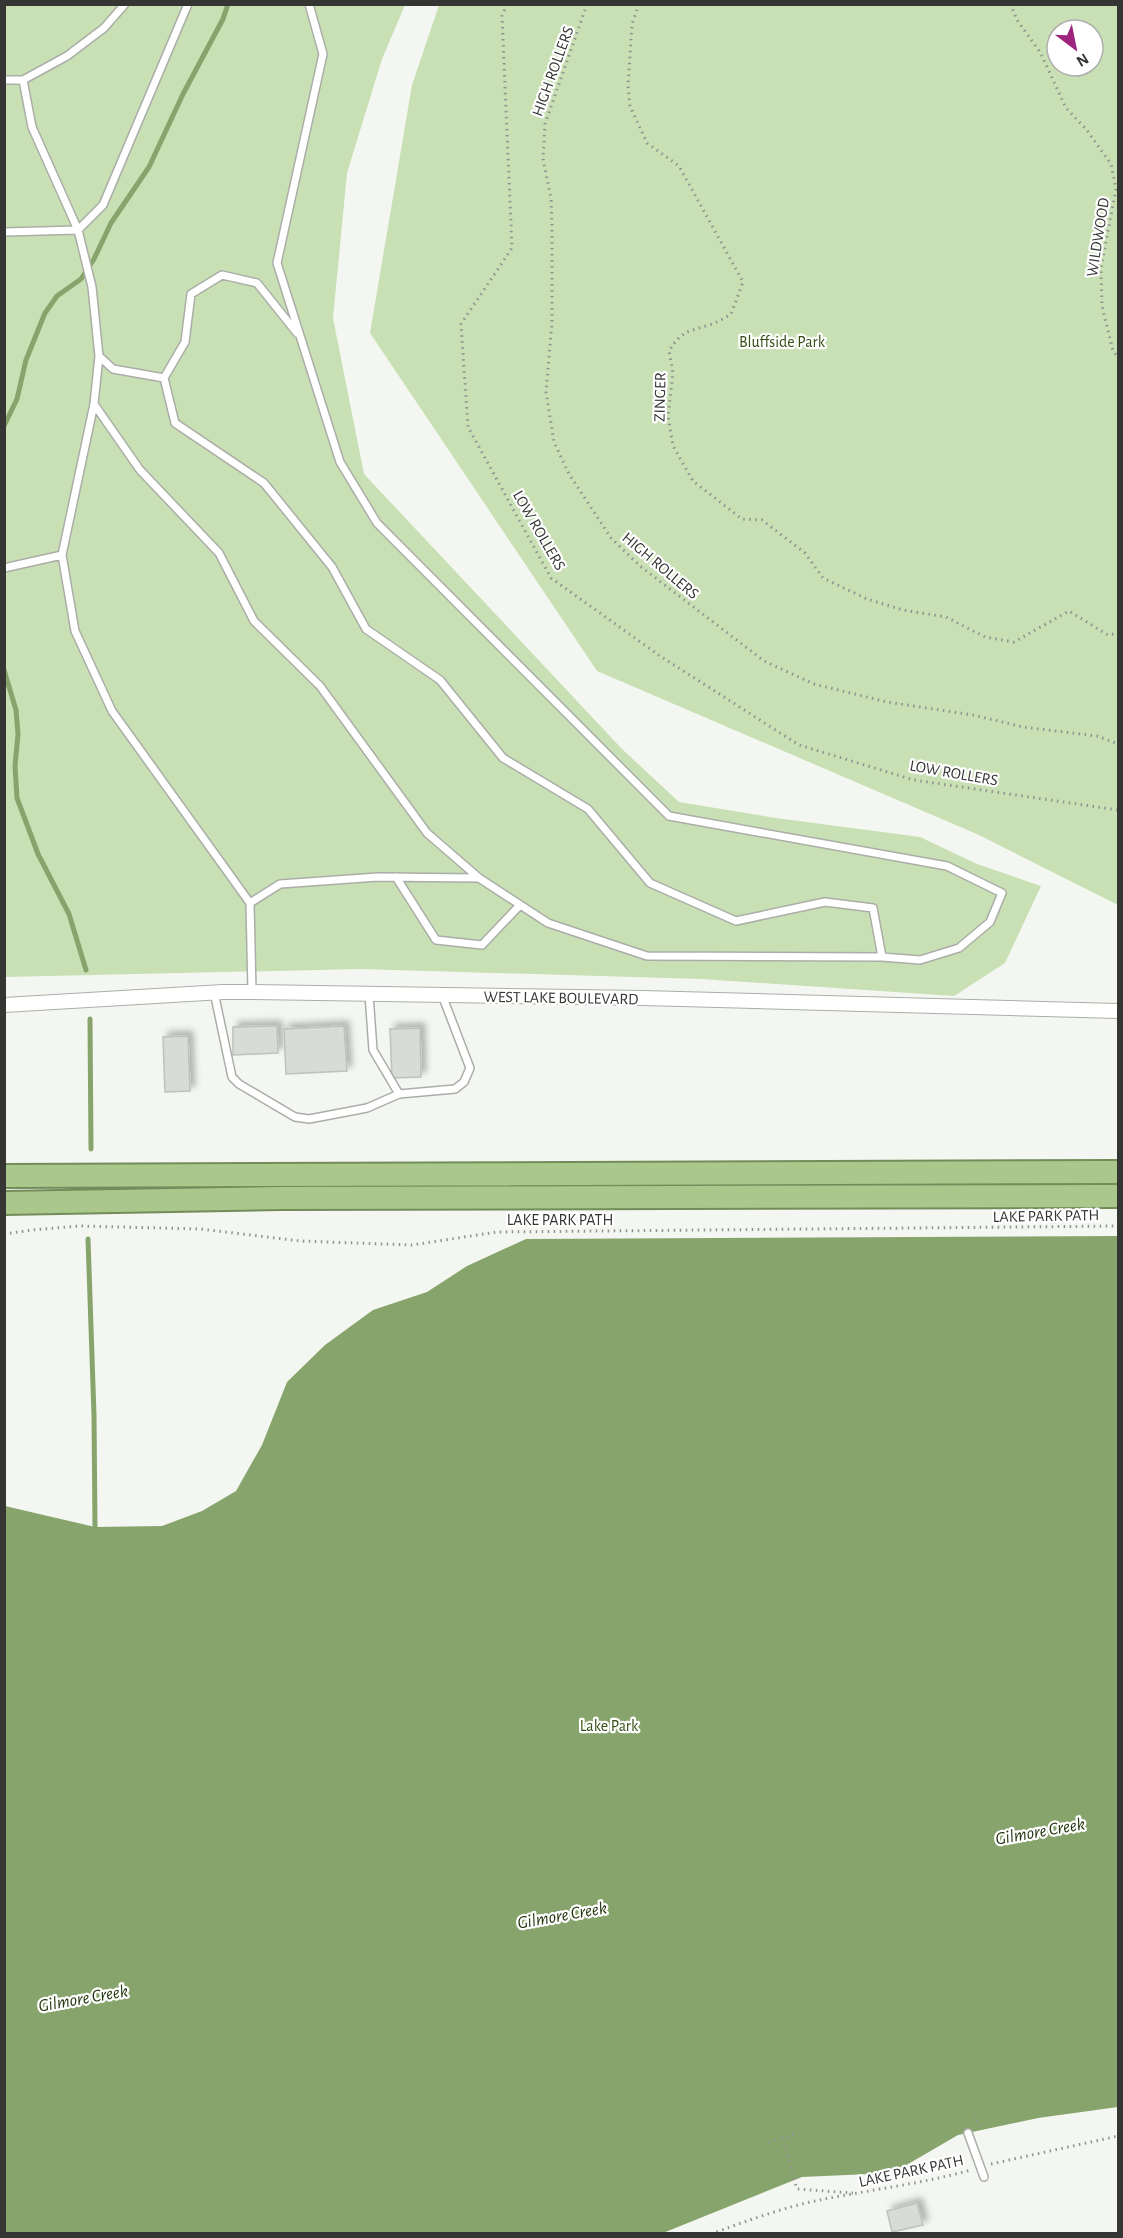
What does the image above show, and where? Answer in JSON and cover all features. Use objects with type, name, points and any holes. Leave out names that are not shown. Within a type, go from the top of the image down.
[{"type":"highway","points":[[4,1176],[1119,1172]]},
{"type":"highway","points":[[4,1203],[280,1198],[1119,1196]]},
{"type":"street","name":"WEST LAKE BOULEVARD","points":[[4,1005],[252,992],[1119,1011]]},
{"type":"lane","points":[[4,80],[23,80],[67,56],[104,28],[125,4]]},
{"type":"lane","points":[[4,232],[78,230],[103,205],[188,4]]},
{"type":"lane","points":[[94,404],[140,470],[219,553],[254,621],[320,686],[427,833],[479,878],[548,924],[647,956],[882,957],[920,960],[959,948],[990,922],[1002,893],[947,866],[669,816],[377,523],[340,462],[277,263],[323,54],[309,4]]},
{"type":"lane","points":[[23,80],[32,127],[78,230],[92,287],[99,356],[94,404],[62,555],[75,631],[112,711],[250,903],[252,992]]},
{"type":"lane","points":[[300,337],[257,283],[222,275],[191,294],[185,342],[164,378],[175,423],[264,483],[332,567],[366,629],[440,680],[503,758],[588,809],[650,883],[736,921],[825,902],[873,908],[882,957]]},
{"type":"lane","points":[[99,356],[113,369],[164,378]]},
{"type":"lane","points":[[4,568],[62,555]]},
{"type":"lane","points":[[396,877],[436,940],[482,945],[520,905]]},
{"type":"lane","points":[[250,903],[280,884],[396,877],[479,878]]},
{"type":"lane","points":[[214,993],[232,1077],[239,1084],[295,1117],[309,1119],[367,1108],[399,1094],[455,1089],[464,1082],[470,1068],[442,995]]},
{"type":"lane","points":[[369,994],[373,1050],[399,1094]]},
{"type":"lane","points":[[968,2133],[984,2177]]},
{"type":"path","name":"LOW ROLLERS","points":[[507,4],[502,16],[512,248],[461,324],[468,427],[551,578],[660,656],[799,745],[914,780],[1119,810]]},
{"type":"path","name":"HIGH ROLLERS","points":[[587,4],[545,124],[543,159],[551,198],[552,227],[552,322],[546,392],[554,442],[569,474],[611,538],[640,566],[764,661],[814,684],[887,702],[973,715],[1023,727],[1097,736],[1119,744]]},
{"type":"path","name":"ZINGER","points":[[639,4],[632,24],[628,86],[630,106],[647,143],[678,166],[743,282],[731,314],[710,325],[690,329],[678,337],[669,351],[673,374],[668,416],[673,446],[693,481],[742,519],[762,520],[805,553],[823,578],[867,598],[903,610],[946,617],[985,638],[1014,642],[1069,611],[1108,634],[1119,633]]},
{"type":"path","name":"WILDWOOD","points":[[1014,4],[1012,8],[1017,20],[1040,52],[1066,108],[1086,129],[1111,164],[1116,189],[1101,268],[1102,306],[1113,351],[1119,357]]},
{"type":"path","name":"LAKE PARK PATH","points":[[4,1234],[80,1226],[201,1229],[300,1241],[412,1245],[498,1232],[1119,1226]]},
{"type":"path","points":[[975,2114],[982,2132]]},
{"type":"path","points":[[769,2142],[796,2133]]},
{"type":"path","name":"LAKE PARK PATH","points":[[711,2234],[752,2219],[829,2198],[949,2176],[1010,2158],[1119,2136]]},
{"type":"path","points":[[782,2138],[797,2189],[860,2194]]},
{"type":"green space","points":[[4,5],[405,5],[382,59],[347,173],[333,318],[364,474],[622,749],[679,802],[776,818],[920,837],[977,864],[1041,886],[1005,963],[954,996],[701,979],[361,969],[5,977]]},
{"type":"green space","name":"Bluffside Park","points":[[439,5],[1118,5],[1118,905],[979,835],[597,671],[370,333],[412,85]]},
{"type":"water","name":"Lake Park","points":[[1118,1236],[1118,2107],[1038,2118],[958,2135],[903,2167],[869,2174],[802,2177],[663,2233],[5,2234],[5,1506],[95,1527],[162,1526],[202,1511],[236,1491],[262,1445],[287,1382],[325,1345],[373,1310],[427,1292],[467,1266],[526,1239]]},
{"type":"building","points":[[277,1026],[278,1053],[233,1055],[233,1027]]},
{"type":"building","points":[[344,1026],[347,1071],[286,1074],[284,1029]]},
{"type":"building","points":[[420,1028],[421,1077],[392,1078],[390,1029]]},
{"type":"building","points":[[188,1036],[190,1091],[165,1092],[163,1037]]},
{"type":"building","points":[[917,2203],[923,2225],[892,2232],[887,2211]]},
{"type":"waterway","points":[[4,426],[17,399],[26,360],[45,313],[57,296],[81,279],[94,259],[111,223],[149,167],[183,94],[223,19],[228,4]]},
{"type":"waterway","points":[[4,670],[16,710],[17,798],[38,854],[69,914],[86,970]]},
{"type":"waterway","points":[[90,1019],[91,1149]]},
{"type":"waterway","points":[[88,1239],[95,1527]]},
{"type":"water label","name":"Gilmore Creek","points":[[1040,1831]]},
{"type":"water label","name":"Gilmore Creek","points":[[562,1915]]},
{"type":"water label","name":"Gilmore Creek","points":[[83,1998]]}]
